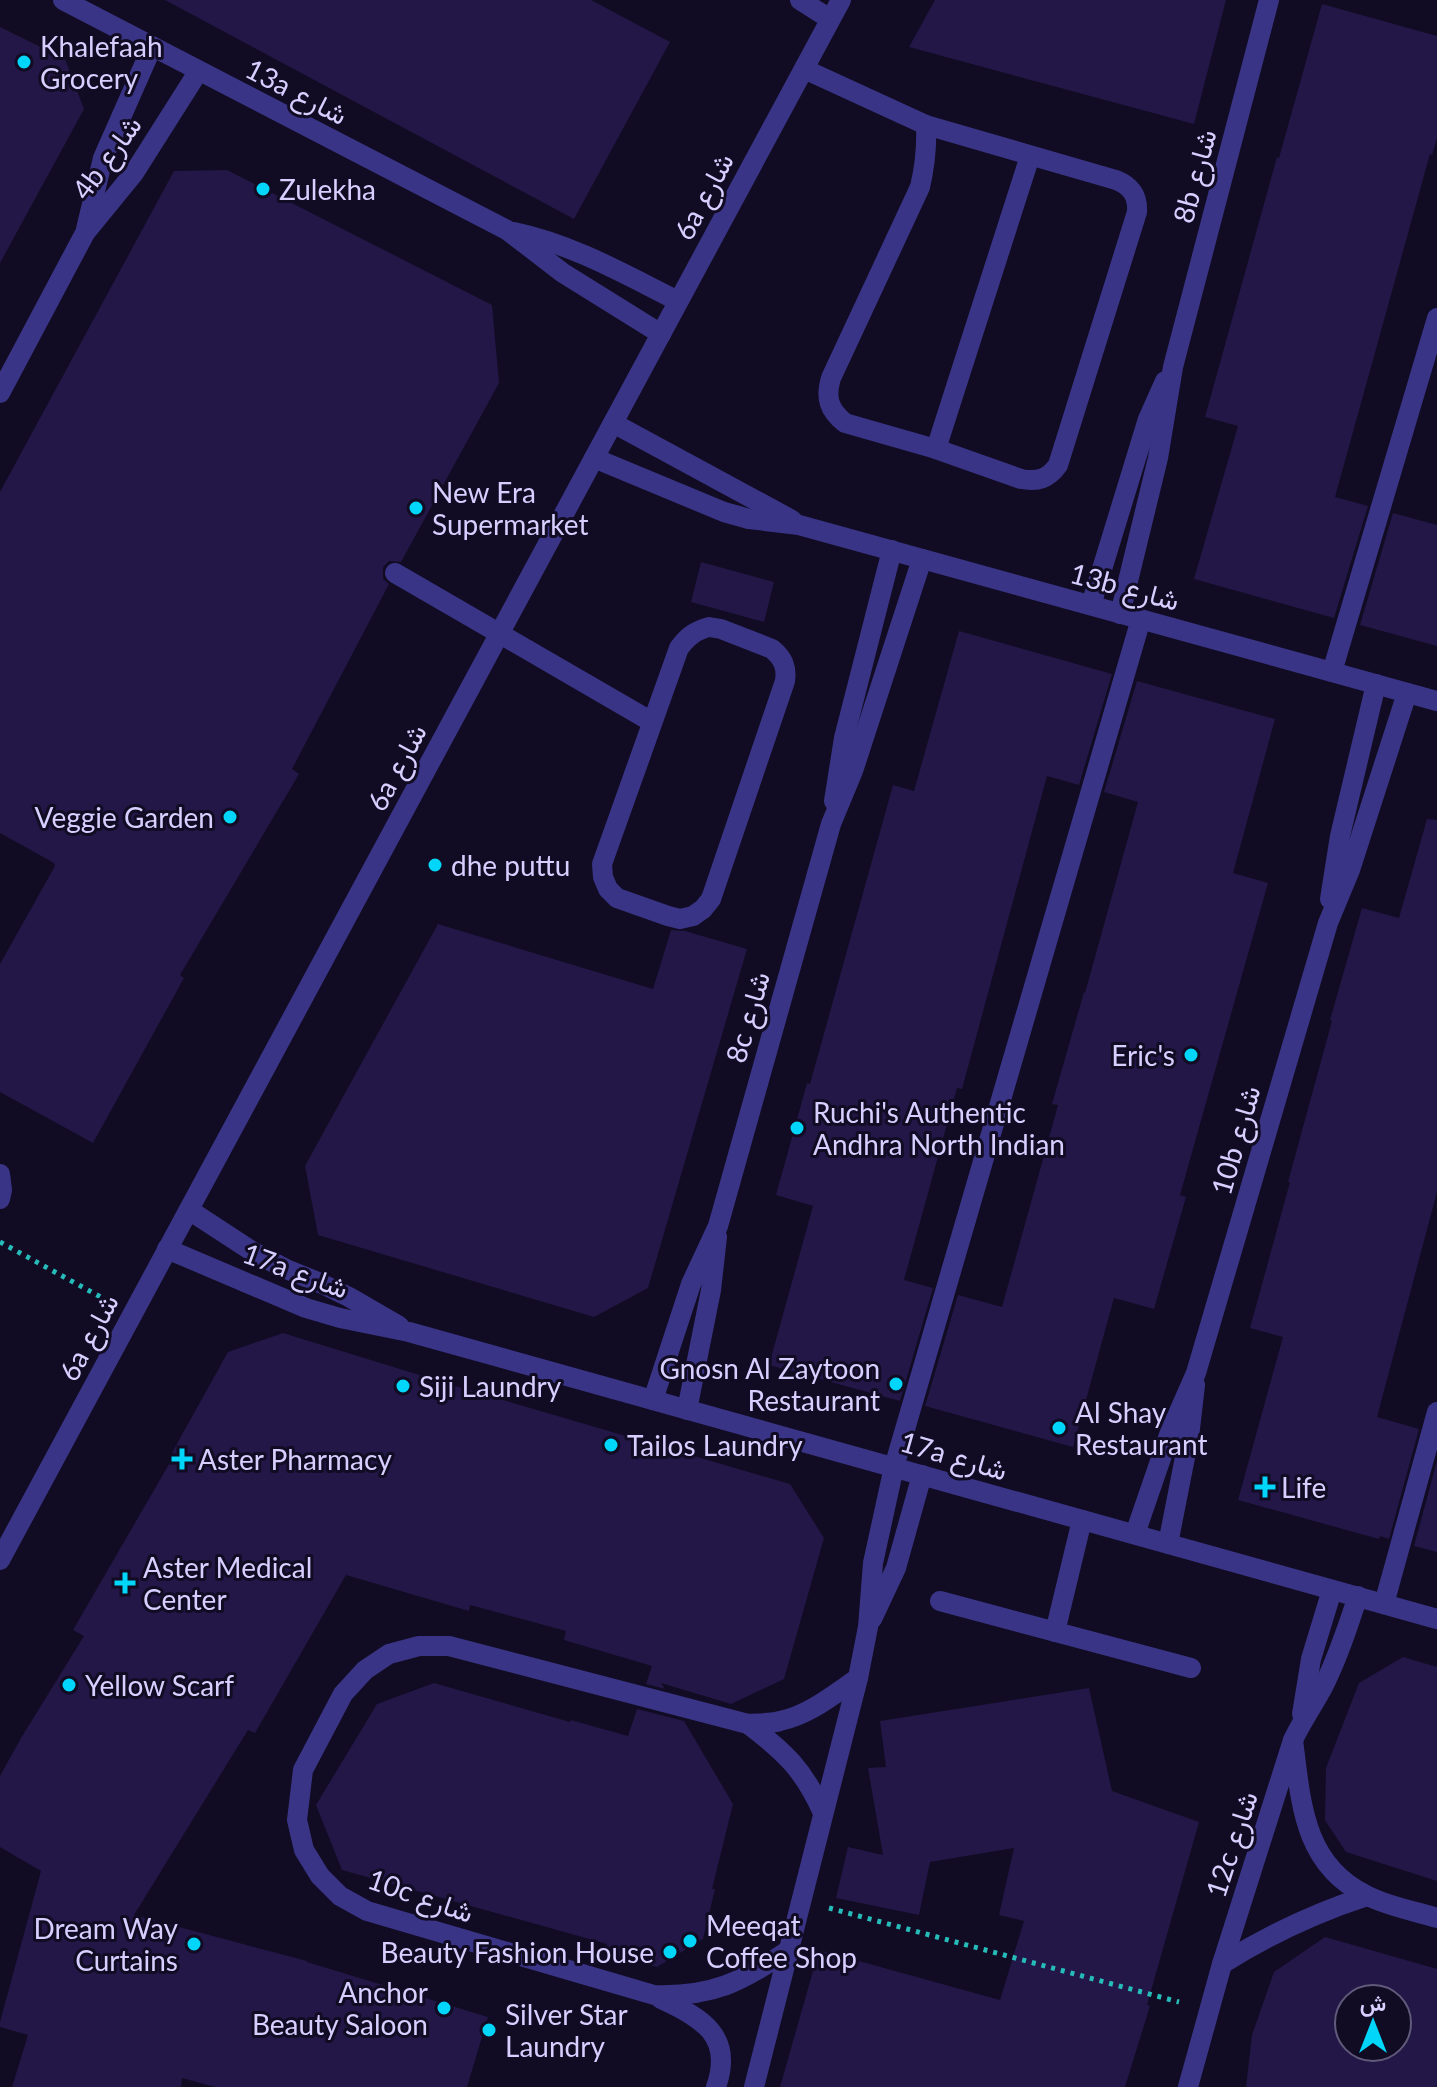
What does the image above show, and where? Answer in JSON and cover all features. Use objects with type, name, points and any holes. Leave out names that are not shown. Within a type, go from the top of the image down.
[{"type":"street","name":"13a شارع","points":[[63,0],[507,230],[563,273],[661,334]]},
{"type":"street","points":[[800,0],[830,19]]},
{"type":"street","name":"6a شارع","points":[[0,1560],[841,0]]},
{"type":"street","name":"8b شارع","points":[[1120,614],[1158,458],[1173,367],[1269,0]]},
{"type":"street","name":"4b شارع","points":[[85,233],[103,158],[152,47]]},
{"type":"street","points":[[804,69],[926,125],[1126,184],[1133,191],[1138,202],[1137,212],[1058,465],[1052,474],[1043,479],[1021,479],[936,449],[845,423],[828,404],[827,391],[831,378],[920,187],[925,167],[926,125]]},
{"type":"street","name":"4b شارع","points":[[0,393],[85,233],[134,173],[198,72]]},
{"type":"street","points":[[936,449],[1030,156]]},
{"type":"street","name":"13a شارع","points":[[507,230],[574,251],[678,301]]},
{"type":"street","points":[[1332,672],[1437,318]]},
{"type":"street","name":"8b شارع","points":[[1091,605],[1148,419],[1173,367]]},
{"type":"street","name":"13b شارع","points":[[613,423],[799,525]]},
{"type":"street","name":"13b شارع","points":[[594,458],[724,512],[749,519],[799,525],[1437,701]]},
{"type":"street","name":"8c شارع","points":[[831,824],[844,738],[892,550]]},
{"type":"street","name":"8c شارع","points":[[653,1400],[691,1284],[718,1226],[831,824],[853,771],[922,559]]},
{"type":"street","points":[[395,573],[652,722]]},
{"type":"street","points":[[754,2087],[858,1678],[868,1627],[873,1563],[894,1467],[1141,619]]},
{"type":"street","points":[[709,627],[721,629],[772,649],[784,663],[785,681],[711,899],[693,916],[680,919],[617,898],[608,889],[603,877],[602,864],[652,722],[679,648],[696,631],[709,627]]},
{"type":"street","name":"10b شارع","points":[[1328,923],[1340,836],[1376,684]]},
{"type":"street","name":"10b شارع","points":[[1135,1534],[1170,1432],[1196,1373],[1328,923],[1350,870],[1407,693]]},
{"type":"street","points":[[0,1174],[0,1199]]},
{"type":"street","name":"17a شارع","points":[[189,1210],[255,1253],[349,1297],[409,1332]]},
{"type":"street","name":"8c شارع","points":[[687,1410],[711,1290],[718,1226]]},
{"type":"street","name":"17a شارع","points":[[167,1249],[306,1308],[340,1318],[409,1332],[1437,1619]]},
{"type":"street","name":"10b شارع","points":[[1168,1544],[1189,1437],[1196,1373]]},
{"type":"street","points":[[1384,1604],[1437,1412]]},
{"type":"street","points":[[868,1627],[896,1568],[922,1475]]},
{"type":"street","points":[[1055,1632],[1082,1520]]},
{"type":"street","name":"12c شارع","points":[[1188,2087],[1222,1964],[1298,1731],[1311,1659],[1332,1590]]},
{"type":"street","name":"12c شارع","points":[[1358,1596],[1324,1685],[1298,1731],[1301,1801],[1307,1828],[1320,1857],[1340,1879],[1367,1896],[1437,1918]]},
{"type":"street","points":[[940,1601],[1191,1668]]},
{"type":"street","name":"10c شارع","points":[[716,2087],[721,2056],[716,2038],[704,2022],[688,2011],[654,1995],[367,1911],[340,1896],[320,1876],[304,1850],[297,1820],[303,1770],[343,1694],[365,1670],[389,1654],[419,1646],[449,1646],[748,1724],[779,1722],[799,1715],[818,1706],[858,1678]]},
{"type":"street","name":"10c شارع","points":[[748,1724],[773,1743],[800,1772],[812,1788],[823,1813]]},
{"type":"street","points":[[1222,1964],[1306,1917],[1367,1896]]},
{"type":"street","name":"10c شارع","points":[[654,1995],[683,1996],[711,1991],[738,1982],[789,1950]]},
{"type":"path","points":[[0,1242],[132,1314]]},
{"type":"path","points":[[801,1900],[1209,2010]]},
{"type":"building","points":[[165,0],[591,0],[670,42],[574,219]]},
{"type":"building","points":[[935,0],[1226,0],[1194,124],[909,47]]},
{"type":"building","points":[[1322,4],[1437,36],[1437,138],[1335,497],[1368,506],[1334,618],[1194,579],[1238,426],[1205,417]]},
{"type":"building","points":[[0,27],[65,59],[84,109],[0,263]]},
{"type":"building","points":[[227,170],[492,305],[499,383],[401,562],[389,561],[383,567],[383,579],[389,584],[292,769],[299,774],[180,975],[184,978],[93,1143],[0,1092],[0,964],[55,866],[0,833],[0,492],[174,171]]},
{"type":"building","points":[[1393,513],[1437,525],[1437,646],[1360,625]]},
{"type":"building","points":[[701,562],[774,582],[764,622],[691,602]]},
{"type":"building","points":[[959,631],[1112,674],[1079,785],[1047,776],[962,1089],[957,1088],[904,1280],[933,1288],[900,1401],[769,1365],[813,1206],[776,1195],[893,785],[914,791]]},
{"type":"building","points":[[1137,681],[1275,719],[1233,873],[1268,883],[1180,1195],[1186,1197],[1154,1309],[1114,1298],[1073,1447],[925,1406],[958,1295],[1002,1307],[1058,1105],[1052,1104],[1138,802],[1104,792]]},
{"type":"building","points":[[1427,819],[1437,820],[1437,1192],[1377,1417],[1419,1429],[1389,1539],[1380,1536],[1379,1539],[1238,1500],[1283,1337],[1250,1328],[1330,1020],[1362,908],[1399,918]]},
{"type":"building","points":[[438,924],[653,989],[671,930],[685,931],[747,949],[648,1288],[594,1317],[318,1235],[305,1166]]},
{"type":"building","points":[[283,1333],[790,1484],[824,1538],[784,1679],[731,1704],[661,1683],[665,1689],[646,1684],[652,1666],[564,1640],[566,1631],[470,1605],[469,1611],[346,1575],[255,1733],[248,1730],[134,1915],[307,1961],[488,2017],[467,2087],[215,2087],[182,2078],[181,2087],[12,2087],[28,2035],[0,2027],[0,2022],[41,1871],[0,1847],[0,1776],[84,1636],[73,1630],[172,1459],[169,1458],[228,1352]]},
{"type":"building","points":[[1437,1461],[1437,1552],[1414,1546]]},
{"type":"building","points":[[1403,1657],[1437,1667],[1437,1881],[1346,1852],[1325,1820],[1326,1768],[1359,1683]]},
{"type":"building","points":[[434,1683],[628,1736],[637,1709],[684,1721],[733,1804],[703,1939],[657,1967],[605,1952],[607,1944],[342,1870],[316,1805],[377,1704]]},
{"type":"building","points":[[1089,1688],[1112,1791],[1199,1822],[1125,2087],[780,2087],[819,1950],[1000,2000],[1024,1921],[999,1915],[1014,1848],[930,1862],[919,1915],[836,1898],[848,1847],[883,1855],[868,1768],[886,1767],[880,1721]]},
{"type":"building","points":[[1325,1937],[1437,1969],[1437,2087],[1246,2087],[1252,2035],[1274,1972]]},
{"type":"place","name":"Khalefaah Grocery","points":[[24,62]]},
{"type":"place","name":"Zulekha","points":[[263,189]]},
{"type":"place","name":"New Era Supermarket","points":[[416,508]]},
{"type":"place","name":"Veggie Garden","points":[[230,817]]},
{"type":"place","name":"dhe puttu","points":[[435,865]]},
{"type":"place","name":"Eric's","points":[[1191,1055]]},
{"type":"place","name":"Ruchi's Authentic Andhra North Indian","points":[[797,1128]]},
{"type":"place","name":"Gnosn Al Zaytoon Restaurant","points":[[896,1384]]},
{"type":"place","name":"Siji Laundry","points":[[403,1386]]},
{"type":"place","name":"Al Shay Restaurant","points":[[1059,1428]]},
{"type":"place","name":"Tailos Laundry","points":[[611,1445]]},
{"type":"place","name":"Aster Pharmacy","points":[[182,1459]]},
{"type":"place","name":"Life","points":[[1265,1487]]},
{"type":"place","name":"Aster Medical Center","points":[[125,1583]]},
{"type":"place","name":"Yellow Scarf","points":[[69,1685]]},
{"type":"place","name":"Meeqat Coffee Shop","points":[[690,1941]]},
{"type":"place","name":"Dream Way Curtains","points":[[194,1944]]},
{"type":"place","name":"Beauty Fashion House","points":[[670,1952]]},
{"type":"place","name":"Anchor Beauty Saloon","points":[[444,2008]]},
{"type":"place","name":"Silver Star Laundry","points":[[489,2030]]}]
